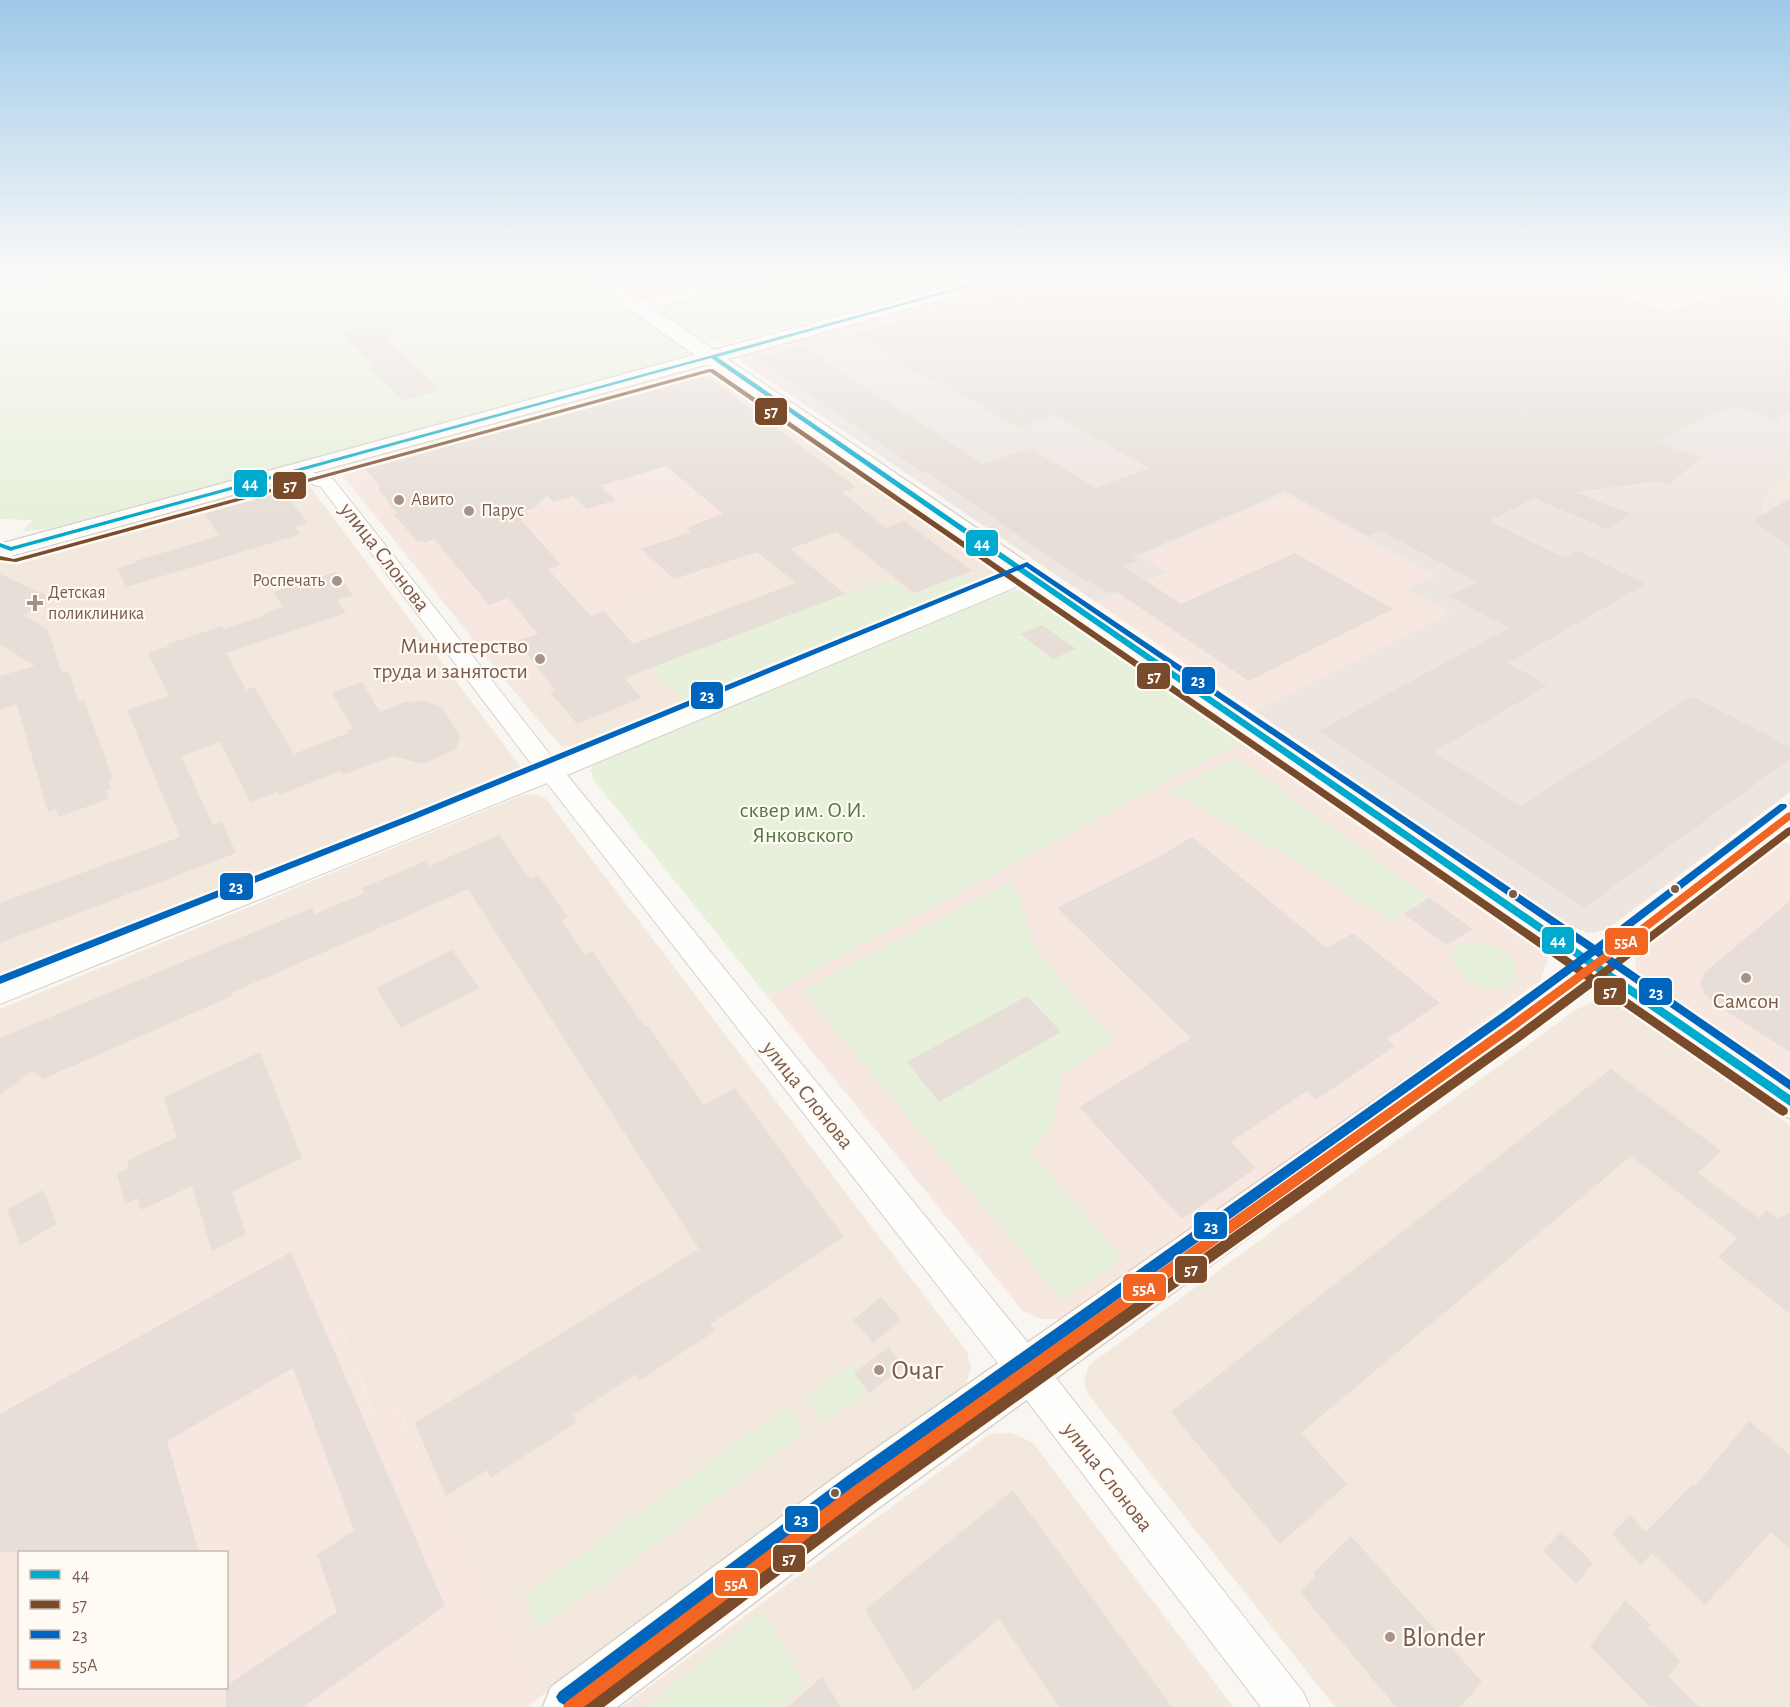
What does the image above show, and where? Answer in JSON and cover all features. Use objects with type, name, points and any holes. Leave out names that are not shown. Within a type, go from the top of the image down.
[{"type":"main road","points":[[4,549],[333,462],[713,357],[1026,576],[1789,1099]]},
{"type":"main road","points":[[571,1707],[770,1556],[1596,965],[1790,815]]},
{"type":"street","name":"улица Слонова","points":[[333,462],[325,475],[327,483],[551,772],[1028,1372],[1288,1707]]},
{"type":"street","name":"улица Слонова","points":[[296,472],[327,483]]},
{"type":"street","points":[[0,993],[551,772],[1026,576]]},
{"type":"shaded area","points":[[741,357],[1538,357],[1633,451],[1723,411],[1671,391],[1725,357],[1790,357],[1790,473],[1773,486],[1761,510],[1790,531],[1790,792],[1606,930],[1588,933],[1568,925],[1255,711],[1451,613],[1406,589],[1435,576],[1285,494],[1141,556],[1167,573],[1096,602],[742,362]]},
{"type":"shaded area","points":[[691,369],[715,370],[997,569],[999,577],[995,582],[584,748],[561,746],[521,700],[621,660],[602,639],[624,602],[684,582],[700,555],[675,534],[750,505],[680,412],[641,382]]},
{"type":"shaded area","points":[[641,382],[680,412],[750,505],[686,528],[676,534],[713,567],[684,582],[625,602],[645,622],[602,638],[622,660],[521,700],[341,473],[342,468],[348,464]]},
{"type":"shaded area","points":[[1790,473],[1790,519],[1761,510],[1773,486]]},
{"type":"shaded area","points":[[294,480],[308,484],[520,766],[519,772],[510,779],[0,977],[0,558],[279,481]]},
{"type":"shaded area","points":[[1285,494],[1435,576],[1407,589],[1452,613],[1255,711],[1096,602],[1166,574],[1141,556]]},
{"type":"shaded area","points":[[1242,741],[1528,939],[1543,951],[1548,959],[1540,981],[1063,1319],[1041,1319],[1023,1311],[767,996]]},
{"type":"shaded area","points":[[534,794],[546,799],[967,1352],[971,1368],[964,1389],[543,1695],[395,1402],[375,1415],[306,1236],[0,1407],[0,1009],[523,795]]},
{"type":"shaded area","points":[[1779,839],[1790,845],[1790,1080],[1648,982],[1636,970],[1635,958]]},
{"type":"shaded area","points":[[1592,1003],[1608,1003],[1625,1009],[1790,1125],[1790,1707],[1335,1707],[1088,1394],[1084,1382],[1089,1365],[1577,1009]]},
{"type":"shaded area","points":[[306,1236],[374,1414],[394,1401],[543,1695],[527,1707],[0,1707],[0,1407]]},
{"type":"shaded area","points":[[1012,1433],[1033,1443],[1233,1707],[622,1707],[990,1434]]},
{"type":"green space","points":[[0,357],[692,357],[47,529],[22,531],[33,520],[0,519]]},
{"type":"green space","points":[[961,575],[982,585],[687,705],[651,668],[845,594],[892,580],[910,595]]},
{"type":"green space","name":"сквер им. О.И. Янковского","points":[[1017,590],[1036,595],[1242,741],[767,996],[593,779],[591,769],[598,761],[1007,592]]},
{"type":"green space","points":[[1237,758],[1429,898],[1391,921],[1291,858],[1169,790]]},
{"type":"green space","points":[[1013,881],[1038,954],[1114,1040],[1060,1075],[1054,1122],[1031,1153],[1123,1259],[1063,1301],[801,990]]},
{"type":"green space","points":[[1472,942],[1489,945],[1504,952],[1514,964],[1515,982],[1497,989],[1487,988],[1461,974],[1451,957],[1458,946]]},
{"type":"green space","points":[[854,1365],[870,1392],[822,1422],[806,1395]]},
{"type":"green space","points":[[787,1407],[804,1433],[540,1628],[523,1597]]},
{"type":"green space","points":[[764,1611],[805,1685],[780,1707],[646,1707]]},
{"type":"building","points":[[365,357],[406,357],[441,390],[402,400],[368,366],[374,364]]},
{"type":"building","points":[[818,357],[983,464],[1030,448],[1096,488],[1149,468],[1055,415],[1019,428],[941,382],[935,383],[891,357],[1790,357],[1790,411],[1776,420],[1733,406],[1656,441],[1702,458],[1668,485],[1659,481],[1575,492],[1631,514],[1607,529],[1534,498],[1489,521],[1565,558],[1578,551],[1646,584],[1508,663],[1548,685],[1434,752],[1521,806],[1692,696],[1790,747],[1790,759],[1584,908],[1319,731],[1509,628],[1449,596],[1477,582],[1381,531],[1369,536],[1285,491],[1132,557],[1138,560],[1124,566],[1181,604],[1295,553],[1393,609],[1249,681],[1115,591],[1109,593],[1090,580],[1086,581],[926,472],[923,473],[758,358]]},
{"type":"building","points":[[703,373],[856,487],[842,492],[886,528],[904,521],[972,571],[914,593],[837,532],[790,549],[845,594],[624,678],[642,698],[577,724],[550,692],[555,690],[517,641],[538,634],[508,598],[489,605],[434,539],[424,543],[422,540],[418,542],[394,515],[397,514],[363,466]],"holes":[[[666,466],[723,514],[686,528],[691,532],[641,549],[674,579],[757,552],[796,583],[633,644],[604,611],[591,616],[548,569],[561,565],[521,520],[528,514],[525,511],[533,509],[547,496],[553,502],[573,496],[587,509],[616,500],[600,486]]]},
{"type":"building","points":[[284,491],[307,523],[295,527],[301,534],[126,587],[117,568],[219,536],[205,514]]},
{"type":"building","points":[[1790,498],[1790,547],[1753,521]]},
{"type":"building","points":[[336,572],[353,595],[337,600],[346,613],[226,653],[246,690],[254,687],[294,754],[353,729],[332,693],[362,682],[380,712],[405,702],[426,701],[442,708],[460,735],[456,749],[423,764],[393,756],[343,775],[341,771],[279,795],[277,792],[250,802],[220,742],[181,756],[213,825],[222,822],[236,853],[0,943],[0,903],[180,837],[127,710],[169,696],[148,653],[222,626],[224,629],[264,616],[262,614],[283,607],[273,592]]},
{"type":"building","points":[[0,574],[54,599],[24,615],[48,630],[62,673],[68,671],[79,702],[84,700],[113,779],[108,781],[111,789],[106,791],[109,799],[58,817],[56,809],[48,812],[17,704],[0,710],[0,676],[35,666],[0,644]]},
{"type":"building","points":[[1042,625],[1076,649],[1053,659],[1020,634]]},
{"type":"building","points":[[499,835],[530,879],[538,875],[568,917],[561,920],[585,955],[592,951],[645,1027],[648,1026],[704,1105],[735,1088],[844,1237],[710,1324],[715,1331],[639,1381],[636,1374],[573,1415],[577,1422],[490,1478],[487,1470],[446,1496],[415,1423],[699,1249],[468,889],[43,1079],[32,1071],[0,1095],[0,1038],[312,908],[315,914],[365,893],[362,888],[426,861],[429,866]]},
{"type":"building","points":[[1192,837],[1327,948],[1353,933],[1440,1003],[1387,1039],[1395,1046],[1316,1100],[1307,1091],[1231,1142],[1256,1168],[1182,1219],[1079,1107],[1191,1038],[1057,908],[1155,859]]},
{"type":"building","points":[[1429,898],[1473,929],[1447,945],[1404,914]]},
{"type":"building","name":"Самсон","points":[[1790,901],[1790,1052],[1712,1002],[1704,993],[1700,983],[1704,973]]},
{"type":"building","points":[[452,950],[479,988],[401,1028],[376,988]]},
{"type":"building","points":[[1027,996],[1061,1032],[939,1102],[907,1062]]},
{"type":"building","points":[[260,1052],[302,1158],[232,1192],[246,1234],[212,1251],[192,1186],[141,1210],[138,1198],[125,1204],[117,1174],[129,1168],[127,1161],[177,1137],[164,1097]]},
{"type":"building","points":[[1611,1069],[1721,1151],[1698,1173],[1759,1218],[1766,1210],[1777,1218],[1790,1213],[1790,1314],[1718,1257],[1737,1238],[1631,1156],[1301,1433],[1347,1484],[1280,1544],[1171,1412]]},
{"type":"building","points":[[43,1190],[57,1224],[20,1245],[7,1210]]},
{"type":"building","points":[[291,1252],[445,1606],[303,1707],[226,1707],[228,1685],[337,1612],[317,1555],[354,1530],[293,1368],[167,1441],[199,1551],[0,1552],[0,1414]]},
{"type":"building","points":[[881,1297],[901,1320],[873,1343],[853,1320]]},
{"type":"building","name":"Очаг","points":[[889,1347],[904,1367],[869,1393],[854,1373]]},
{"type":"building","points":[[1749,1421],[1790,1455],[1790,1549],[1771,1532],[1705,1605],[1652,1553],[1641,1565],[1612,1534],[1630,1515],[1646,1532],[1693,1484],[1695,1486]]},
{"type":"building","points":[[1013,1490],[1172,1707],[1059,1707],[999,1619],[914,1691],[865,1610]]},
{"type":"building","points":[[1561,1532],[1593,1563],[1576,1584],[1543,1551]]},
{"type":"building","name":"Blonder","points":[[1351,1536],[1482,1682],[1460,1707],[1396,1707],[1300,1592],[1316,1576],[1313,1573]]},
{"type":"building","points":[[1625,1600],[1651,1625],[1648,1628],[1680,1661],[1668,1677],[1699,1707],[1650,1707],[1590,1646]]},
{"type":"building","points":[[822,1677],[841,1707],[788,1707]]},
{"type":"transit line","name":"44","points":[[0,545],[11,549],[712,357]]},
{"type":"transit line","name":"44","points":[[713,357],[1790,1101]]},
{"type":"transit line","name":"57","points":[[0,558],[14,561],[711,370],[1783,1111]]},
{"type":"transit line","name":"23","points":[[0,980],[410,818],[1027,564],[1603,955],[1790,1086]]},
{"type":"transit line","name":"23","points":[[564,1697],[852,1481],[1504,1017],[1783,806]]},
{"type":"transit line","name":"55А","points":[[571,1707],[859,1491],[1511,1027],[1618,948],[1790,815]]},
{"type":"transit line","name":"57","points":[[591,1707],[866,1501],[1518,1037],[1790,830]]},
{"type":"place","name":"Авито","points":[[399,500]]},
{"type":"place","name":"Парус","points":[[469,511]]},
{"type":"place","name":"Роспечать","points":[[337,581]]},
{"type":"place","name":"Детская поликлиника","points":[[35,603]]},
{"type":"place","name":"Министерство труда и занятости","points":[[540,659]]},
{"type":"place","name":"Самсон","points":[[1746,978]]},
{"type":"place","name":"Очаг","points":[[879,1370]]},
{"type":"place","name":"Blonder","points":[[1390,1637]]}]
